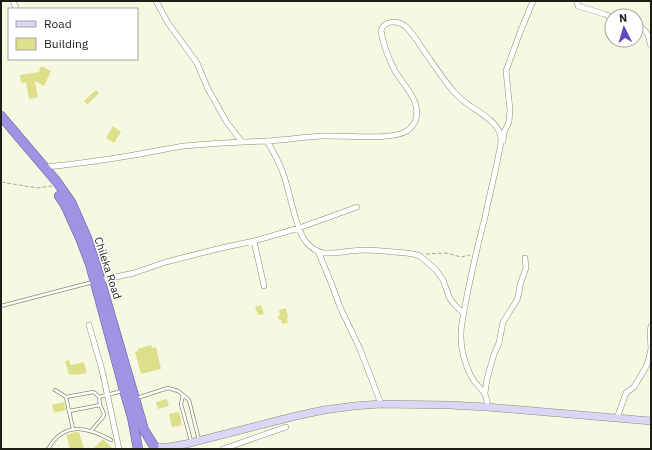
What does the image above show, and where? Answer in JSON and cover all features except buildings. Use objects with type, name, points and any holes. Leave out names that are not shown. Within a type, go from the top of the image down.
[{"type":"highway","name":"Chileka Road","points":[[1,116],[57,182],[71,202],[86,238],[95,262],[97,281],[132,417],[138,449]]},
{"type":"highway","points":[[1,124],[52,186],[65,205],[97,281]]},
{"type":"highway","name":"Chileka Road","points":[[97,281],[144,430],[157,448]]},
{"type":"highway","points":[[143,449],[148,446],[157,448]]},
{"type":"main road","points":[[157,448],[189,444],[324,410],[382,404],[487,407],[651,421]]},
{"type":"main road","points":[[178,449],[189,444]]},
{"type":"street","points":[[13,1],[16,8]]},
{"type":"street","points":[[156,1],[168,23],[197,64],[208,89],[226,121],[241,141]]},
{"type":"street","points":[[577,1],[578,6],[604,14]]},
{"type":"street","points":[[501,145],[504,140],[504,132],[509,122],[510,110],[506,71],[532,2]]},
{"type":"street","points":[[44,167],[122,157],[185,146],[307,137],[378,137],[395,135],[408,131],[414,123],[417,114],[416,105],[390,59],[380,31],[382,26],[387,23],[399,23],[409,29],[452,89],[464,102],[494,123],[498,128],[501,137],[501,145],[493,186],[476,253],[461,336],[465,360],[472,377],[487,396],[487,407]]},
{"type":"street","points":[[644,31],[649,36],[651,45]]},
{"type":"street","points":[[267,141],[283,173],[299,228],[311,247],[318,251],[330,253],[374,250],[420,256],[441,275],[450,299],[464,314]]},
{"type":"street","points":[[97,281],[134,273],[166,262],[216,249],[254,241],[299,228],[357,206]]},
{"type":"street","points":[[254,241],[264,286]]},
{"type":"street","points":[[318,251],[382,404]]},
{"type":"street","points":[[485,393],[487,379],[494,354],[499,343],[502,322],[517,300],[526,268],[524,258]]},
{"type":"street","points":[[89,325],[107,394],[119,449]]},
{"type":"street","points":[[617,418],[626,393],[634,387],[647,366],[651,349],[651,326]]},
{"type":"street","points":[[223,449],[286,427]]},
{"type":"lane","points":[[1,306],[97,281]]},
{"type":"lane","points":[[134,399],[168,388],[178,391],[189,400],[200,441]]},
{"type":"lane","points":[[55,390],[66,397],[95,392],[99,397],[100,405],[104,414],[91,431]]},
{"type":"lane","points":[[99,397],[124,390]]},
{"type":"lane","points":[[183,395],[181,404],[189,444]]},
{"type":"lane","points":[[66,397],[73,429]]},
{"type":"lane","points":[[69,411],[100,405]]},
{"type":"lane","points":[[48,449],[58,436],[67,430],[73,429],[83,428],[111,440]]},
{"type":"path","points":[[1,182],[37,188],[52,186]]},
{"type":"path","points":[[420,256],[427,253],[446,253],[461,256],[476,253]]}]
